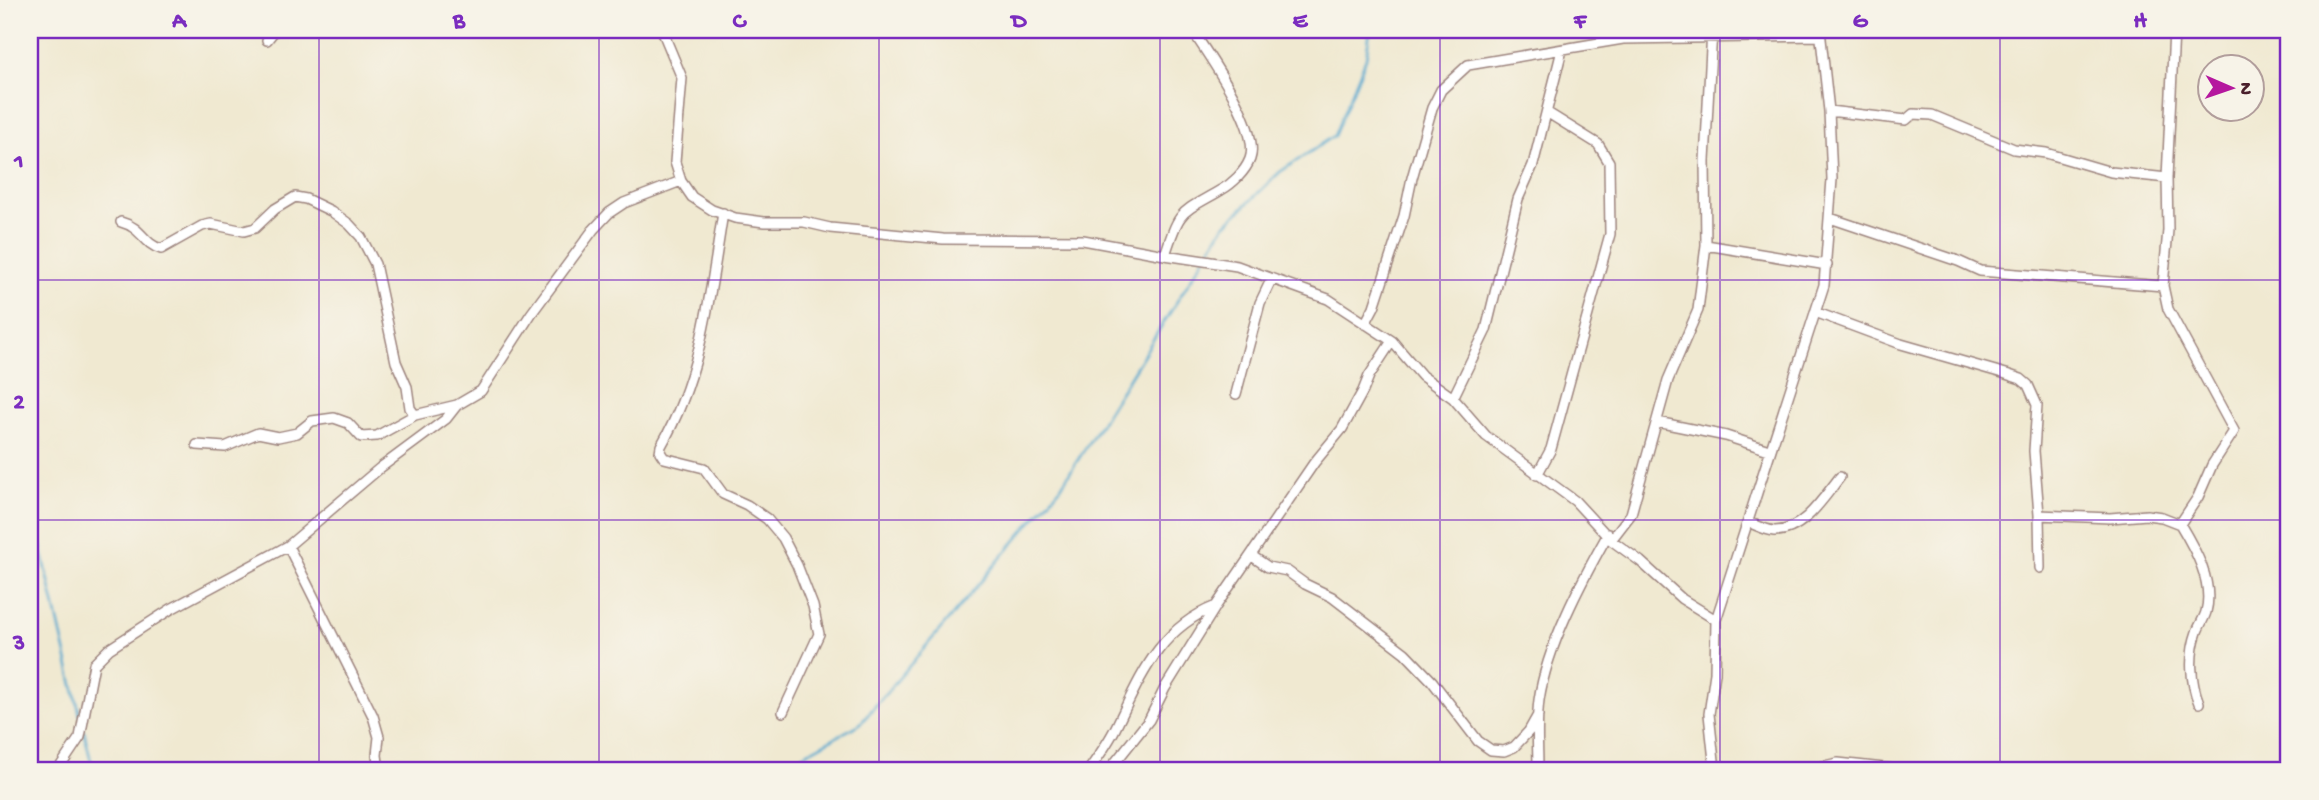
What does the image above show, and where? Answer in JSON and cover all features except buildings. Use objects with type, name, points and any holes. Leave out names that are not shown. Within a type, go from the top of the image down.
[{"type":"street","points":[[267,40],[275,30]]},
{"type":"street","points":[[662,30],[682,78],[675,162],[681,181],[692,197],[712,210],[735,218],[764,222],[804,222],[830,228],[943,239],[1083,240],[1237,266],[1328,299],[1392,341],[1422,376],[1453,398],[1486,436],[1575,501],[1609,537],[1682,600],[1716,620]]},
{"type":"street","points":[[1165,255],[1175,223],[1185,210],[1224,189],[1243,172],[1251,158],[1247,123],[1192,30]]},
{"type":"street","points":[[2174,30],[2167,178],[2168,230],[2163,286],[2168,309],[2234,431],[2180,524]]},
{"type":"street","points":[[1365,324],[1374,307],[1404,216],[1424,133],[1441,90],[1468,65],[1623,39],[1671,35],[1821,33],[1829,111],[1832,179],[1824,285],[1716,620],[1715,673],[1709,714],[1715,770]]},
{"type":"street","points":[[1538,770],[1538,715],[1544,677],[1566,614],[1609,537],[1631,514],[1668,380],[1698,310],[1706,244],[1705,161],[1712,34]]},
{"type":"street","points":[[1453,398],[1486,330],[1518,199],[1533,165],[1562,50]]},
{"type":"street","points":[[1829,111],[1906,120],[1913,114],[1932,115],[2014,149],[2046,153],[2111,172],[2167,178]]},
{"type":"street","points":[[1537,475],[1551,449],[1610,234],[1611,220],[1609,162],[1604,152],[1598,144],[1548,113]]},
{"type":"street","points":[[197,445],[225,447],[258,433],[278,437],[297,433],[312,421],[334,418],[348,423],[361,437],[377,436],[415,415],[457,405],[481,391],[531,314],[593,230],[609,213],[624,203],[681,181]]},
{"type":"street","points":[[121,222],[133,225],[150,246],[161,249],[202,226],[211,224],[244,230],[255,228],[275,209],[295,197],[318,204],[349,223],[361,237],[375,264],[396,362],[407,387],[410,408],[415,415]]},
{"type":"street","points":[[723,214],[715,269],[693,372],[679,412],[660,452],[664,458],[704,468],[723,494],[747,505],[767,519],[783,538],[797,565],[813,606],[819,634],[783,712]]},
{"type":"street","points":[[1830,218],[1980,271],[2163,286]]},
{"type":"street","points":[[1706,244],[1827,264]]},
{"type":"street","points":[[1236,394],[1260,303],[1272,280]]},
{"type":"street","points":[[1815,312],[1901,344],[2014,376],[2028,385],[2037,405],[2034,451],[2040,568]]},
{"type":"street","points":[[1112,770],[1149,720],[1216,606],[1314,463],[1342,429],[1363,391],[1368,376],[1392,341]]},
{"type":"street","points":[[58,770],[80,737],[94,664],[109,649],[171,609],[288,546],[380,468],[446,419],[457,405]]},
{"type":"street","points":[[1657,422],[1726,436],[1769,450]]},
{"type":"street","points":[[1748,522],[1774,531],[1788,529],[1813,511],[1840,477]]},
{"type":"street","points":[[2039,515],[2110,518],[2147,515],[2180,524],[2193,546],[2206,578],[2207,611],[2191,652],[2199,703]]},
{"type":"street","points":[[288,546],[373,716],[379,737],[379,770]]},
{"type":"street","points":[[1252,556],[1268,567],[1287,571],[1305,584],[1332,597],[1405,653],[1432,681],[1478,741],[1491,750],[1504,751],[1514,747],[1529,731],[1538,715]]},
{"type":"street","points":[[1089,770],[1114,731],[1132,692],[1159,648],[1196,614],[1216,606]]},
{"type":"street","points":[[1805,770],[1838,763],[1902,770]]},
{"type":"waterway","points":[[775,770],[860,724],[1061,487],[1224,226],[1280,172],[1334,136],[1366,58],[1370,30]]},
{"type":"waterway","points":[[30,482],[37,530],[80,715]]},
{"type":"waterway","points":[[84,731],[93,770]]}]
